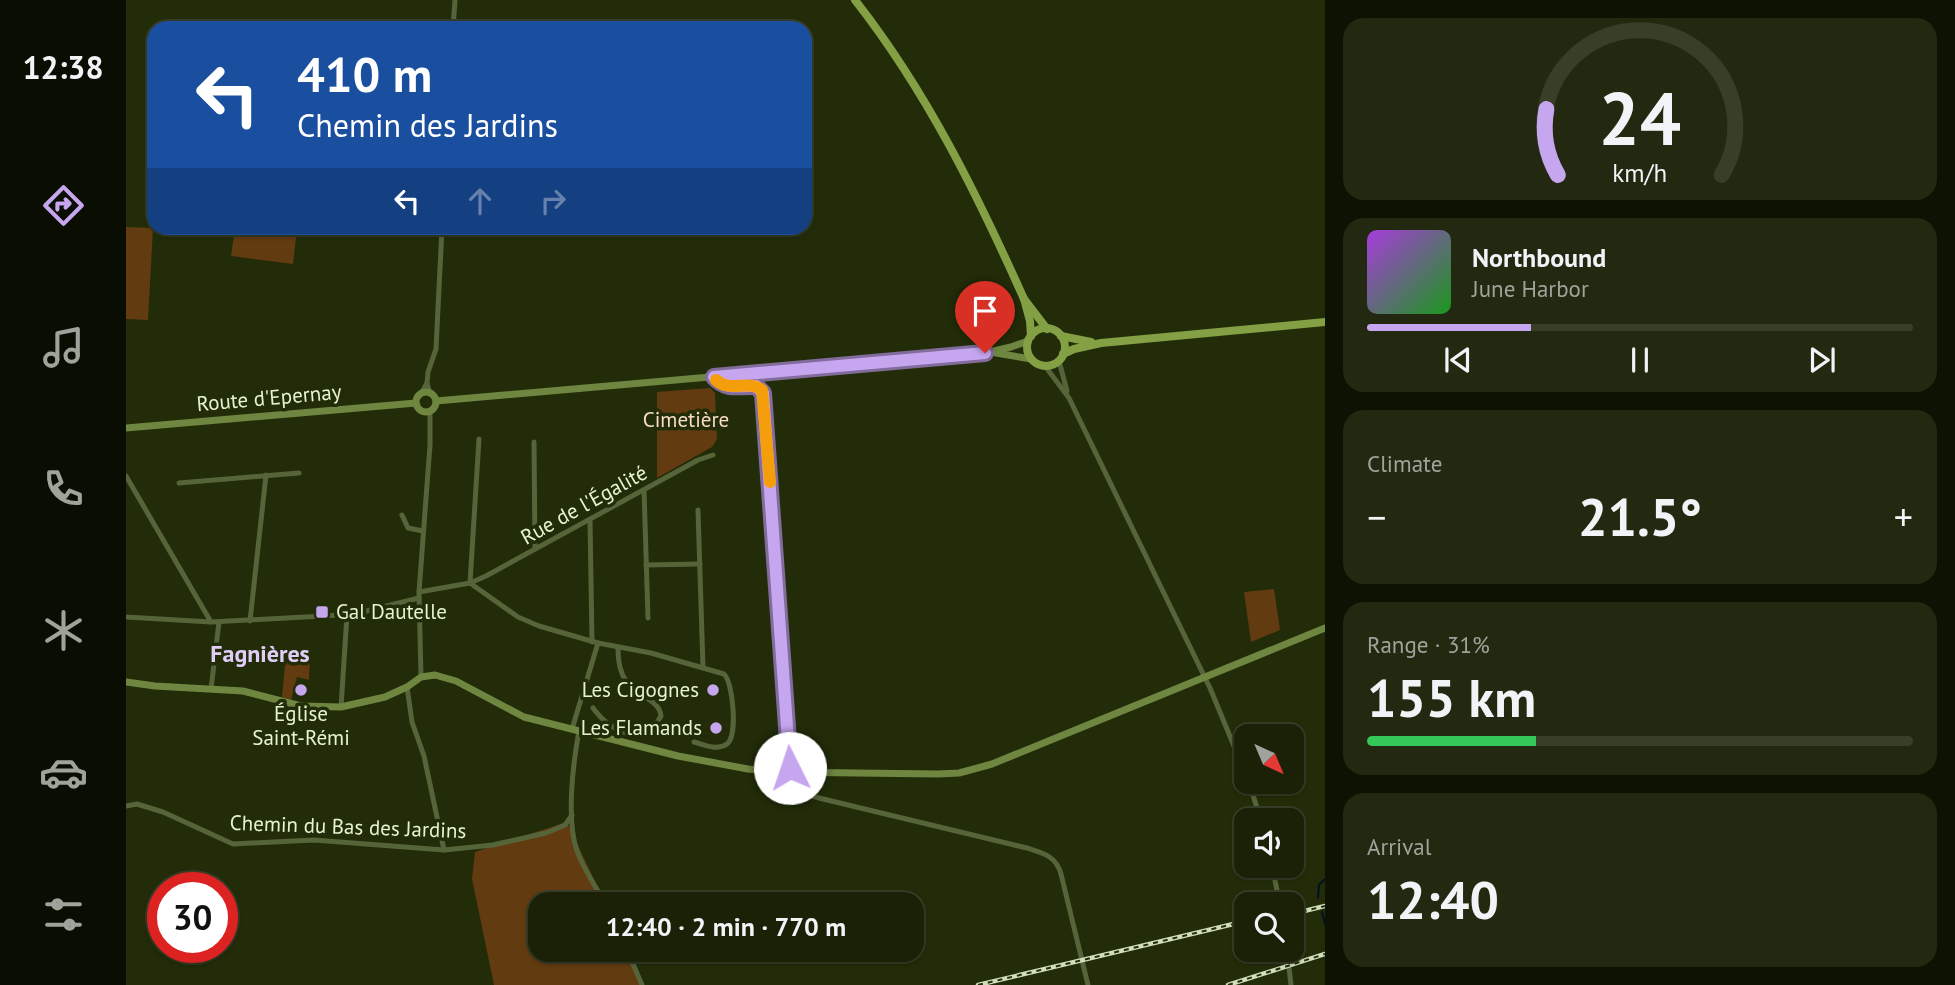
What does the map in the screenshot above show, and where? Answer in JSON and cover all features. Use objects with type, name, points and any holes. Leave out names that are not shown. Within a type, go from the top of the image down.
[{"type":"main road","points":[[855,0],[895,55],[940,126],[971,185],[1024,299],[1030,321],[1028,353],[1031,359],[1045,366],[1074,349],[1101,343],[1325,322]]},
{"type":"main road","points":[[1024,299],[1046,328],[1072,340],[1101,343]]},
{"type":"main road","points":[[1030,338],[1035,332],[1046,328]]},
{"type":"main road","points":[[1061,336],[1065,345],[1061,358]]},
{"type":"street","points":[[454,21],[455,0]]},
{"type":"street","points":[[436,401],[430,394],[427,383],[436,349],[442,235]]},
{"type":"street","points":[[985,353],[1012,347],[1030,338]]},
{"type":"street","points":[[436,401],[985,353],[1011,354],[1031,359]]},
{"type":"street","points":[[1061,358],[1069,398]]},
{"type":"street","points":[[1045,366],[1069,398],[1210,688],[1234,746]]},
{"type":"street","points":[[714,377],[728,387],[756,386],[763,393],[791,772]]},
{"type":"street","points":[[427,383],[416,403],[420,410],[430,412]]},
{"type":"street","points":[[421,394],[430,394]]},
{"type":"street","points":[[421,677],[419,595],[430,412],[436,401]]},
{"type":"street","name":"Route d'Epernay","points":[[126,428],[416,403]]},
{"type":"street","points":[[479,439],[470,583],[528,622],[595,643],[650,653],[724,674],[730,680],[733,735],[726,745],[719,747],[694,742]]},
{"type":"street","points":[[534,442],[535,549]]},
{"type":"street","name":"Rue de l'Égalité","points":[[126,617],[219,622],[347,615],[470,583],[698,460],[713,455]]},
{"type":"street","points":[[179,483],[299,473]]},
{"type":"street","points":[[250,621],[266,475]]},
{"type":"street","points":[[126,476],[128,485],[211,622]]},
{"type":"street","points":[[644,490],[648,618]]},
{"type":"street","points":[[698,510],[703,668]]},
{"type":"street","points":[[402,515],[408,528],[424,531]]},
{"type":"street","points":[[590,520],[595,643],[576,730],[572,815],[576,848],[599,892]]},
{"type":"street","points":[[646,565],[700,564]]},
{"type":"street","points":[[341,707],[347,615]]},
{"type":"street","points":[[211,689],[219,622]]},
{"type":"street","points":[[126,682],[253,693],[301,706],[341,707],[374,700],[407,687],[421,677],[435,675],[450,678],[517,715],[678,755],[760,771],[921,775],[970,771],[1325,628]]},
{"type":"street","points":[[593,708],[609,727],[627,734],[643,731],[659,719],[661,712],[657,706],[635,692],[623,678],[618,663],[618,648]]},
{"type":"street","points":[[407,687],[412,722],[424,756],[444,850]]},
{"type":"street","points":[[760,771],[775,785],[819,798],[1044,853],[1059,867],[1088,985]]},
{"type":"street","name":"Chemin du Bas des Jardins","points":[[126,806],[138,804],[163,812],[233,844],[314,840],[444,850],[493,845],[555,830],[565,825],[572,815]]},
{"type":"street","points":[[632,962],[642,985]]},
{"type":"street","points":[[1288,962],[1291,985]]},
{"type":"green space","points":[[126,227],[147,228],[147,235],[153,235],[148,320],[126,319]]},
{"type":"green space","points":[[234,235],[296,235],[293,264],[231,256]]},
{"type":"green space","name":"Cimetière","points":[[710,388],[715,393],[717,439],[712,447],[657,478],[657,392]]},
{"type":"green space","points":[[1274,589],[1280,630],[1251,642],[1244,592]]},
{"type":"green space","points":[[286,653],[310,655],[309,680],[297,677],[291,700],[282,697]]},
{"type":"green space","points":[[567,822],[600,892],[528,892],[528,962],[633,962],[644,985],[494,985],[472,879],[475,852]]},
{"type":"waterway","points":[[1318,898],[1319,885],[1325,879]]},
{"type":"waterway","points":[[1322,912],[1325,924]]},
{"type":"railway","points":[[1304,911],[1325,906]]},
{"type":"railway","points":[[978,985],[1234,924]]},
{"type":"railway","points":[[1228,985],[1325,954]]},
{"type":"slow traffic","points":[[716,380],[724,386],[752,385],[762,390],[770,482]]},
{"type":"place","name":"Gal Dautelle","points":[[322,612]]},
{"type":"place","name":"Église Saint-Rémi","points":[[301,690]]},
{"type":"place","name":"Les Cigognes","points":[[713,690]]},
{"type":"place","name":"Les Flamands","points":[[716,728]]},
{"type":"district","name":"Fagnières","points":[[260,654]]},
{"type":"route","points":[[790,768],[763,393],[752,385],[724,386],[714,377],[985,353]]}]
